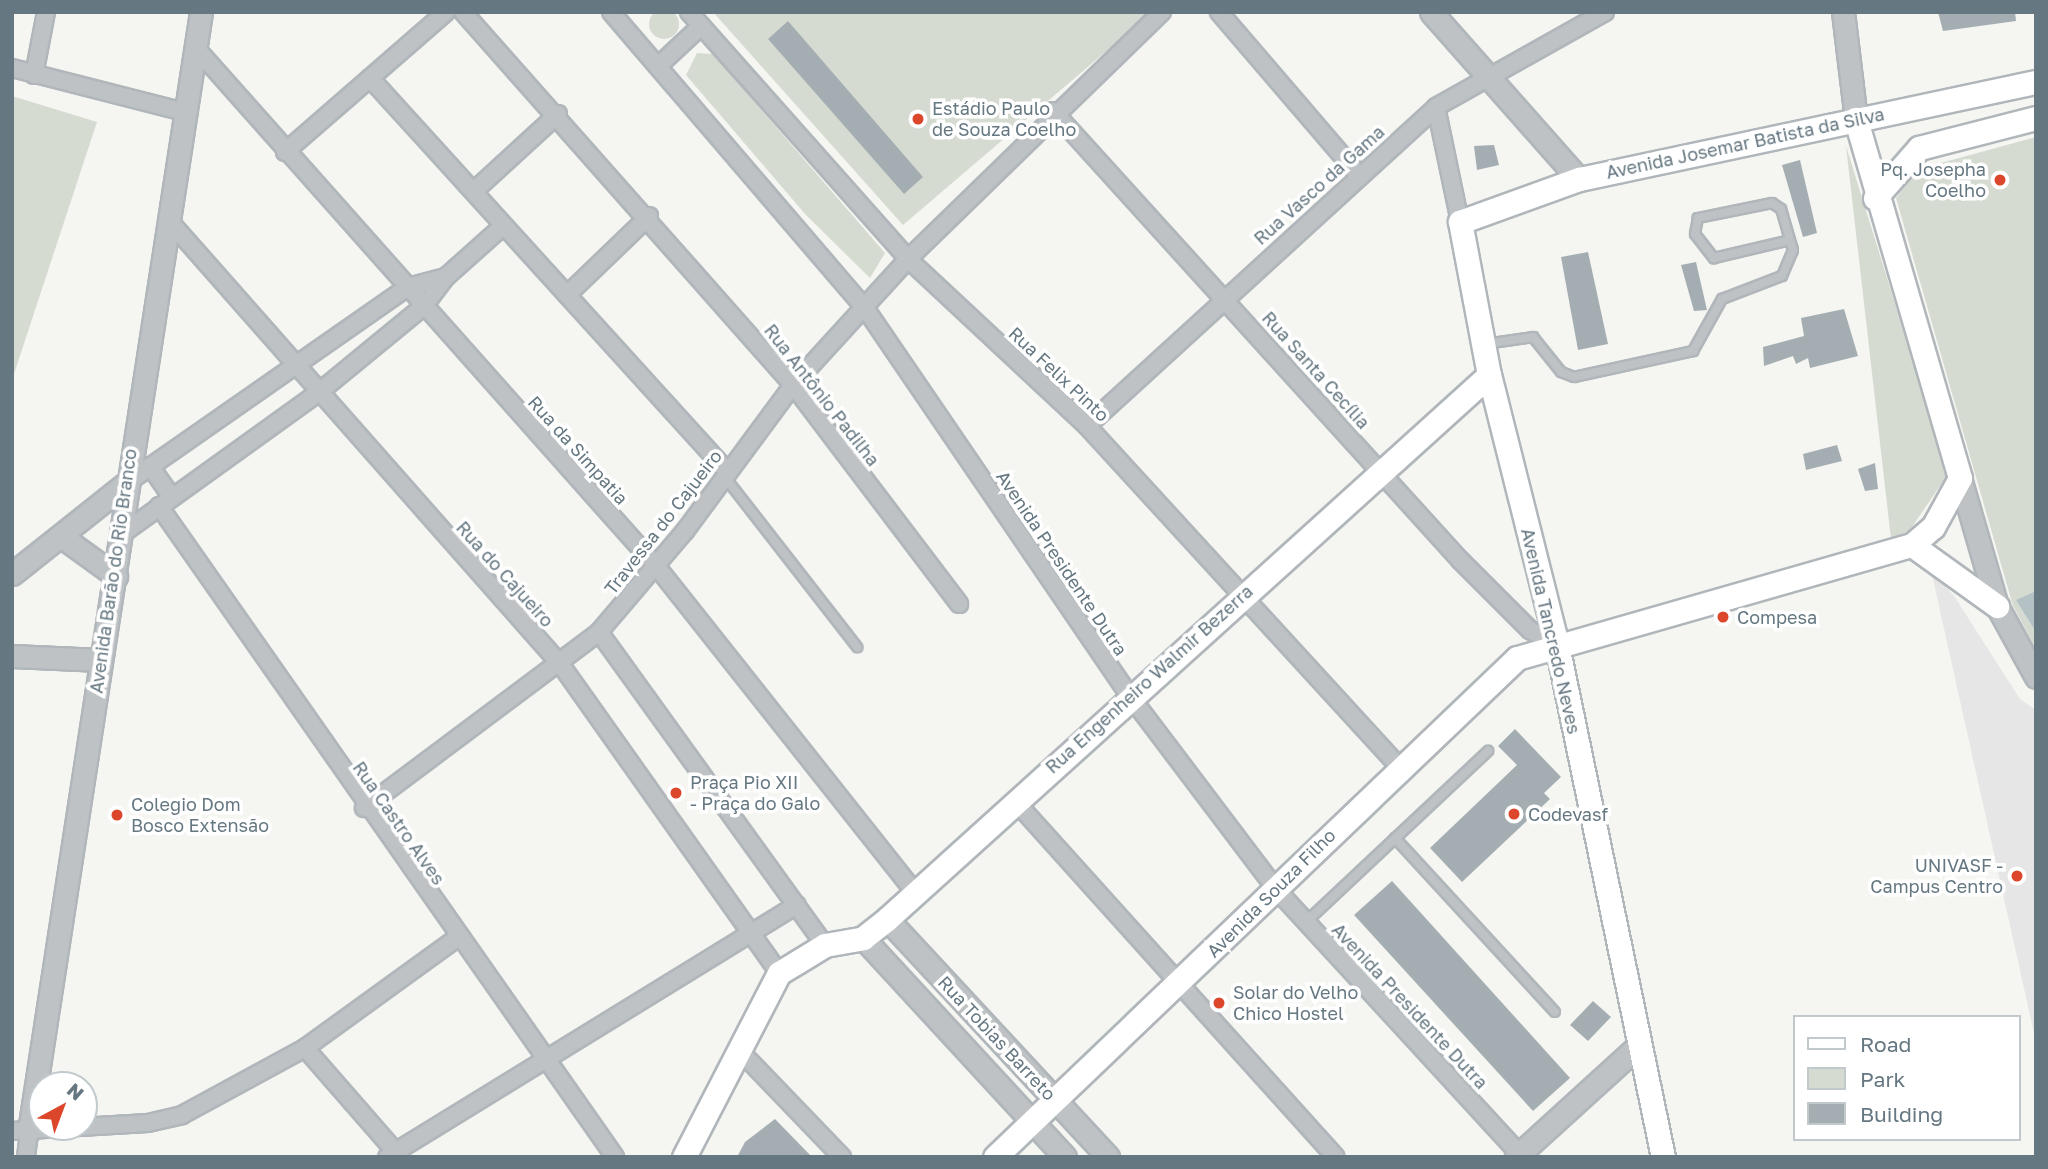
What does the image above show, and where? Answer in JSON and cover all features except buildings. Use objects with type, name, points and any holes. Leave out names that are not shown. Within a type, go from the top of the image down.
[{"type":"main road","name":"Avenida Josemar Batista da Silva","points":[[1460,222],[1578,179],[2036,82]]},
{"type":"main road","points":[[1875,198],[1919,148],[2036,118]]},
{"type":"main road","points":[[1856,119],[1875,198],[1960,478],[1933,527],[1912,545],[1997,606]]},
{"type":"main road","name":"Avenida Tancredo Neves","points":[[1460,222],[1489,374],[1557,645],[1663,1157]]},
{"type":"main road","name":"Rua Engenheiro Walmir Bezerra","points":[[779,974],[798,959],[825,944],[863,938],[887,919],[1243,593],[1489,374]]},
{"type":"main road","name":"Avenida Souza Filho","points":[[995,1157],[1177,986],[1400,767],[1517,658],[1912,545]]},
{"type":"main road","points":[[684,1157],[779,974]]},
{"type":"street","points":[[34,75],[46,12]]},
{"type":"street","name":"Avenida Barão do Rio Branco","points":[[21,1131],[116,576],[124,485],[172,224],[184,112],[201,12]]},
{"type":"street","points":[[422,33],[426,12]]},
{"type":"street","points":[[285,152],[446,12]]},
{"type":"street","name":"Rua Antônio Padilha","points":[[463,12],[649,216],[793,385],[959,604]]},
{"type":"street","name":"Rua Felix Pinto","points":[[689,12],[908,259],[1087,426],[1400,767]]},
{"type":"street","name":"Travessa do Cajueiro","points":[[365,808],[561,665],[599,632],[657,567],[793,385],[908,259],[1053,111],[1162,12]]},
{"type":"street","points":[[1219,12],[1358,174]]},
{"type":"street","points":[[1431,12],[1578,179]]},
{"type":"street","name":"Rua Vasco da Gama","points":[[1087,426],[1224,296],[1436,107],[1487,75],[1605,12]]},
{"type":"street","points":[[1843,12],[1856,119]]},
{"type":"street","name":"Avenida Presidente Dutra","points":[[620,15],[658,66],[864,308],[1130,696],[1275,888],[1519,1156]]},
{"type":"street","points":[[658,66],[701,26]]},
{"type":"street","name":"Rua da Simpatia","points":[[195,47],[285,152],[657,567],[915,893]]},
{"type":"street","points":[[12,68],[184,112]]},
{"type":"street","points":[[370,78],[726,473]]},
{"type":"street","name":"Avenida Tancredo Neves","points":[[1436,107],[1460,222]]},
{"type":"street","name":"Rua Santa Cecília","points":[[1053,111],[1486,587],[1531,630],[1557,645]]},
{"type":"street","points":[[474,191],[558,114]]},
{"type":"street","points":[[567,295],[649,216]]},
{"type":"street","name":"Rua do Cajueiro","points":[[172,224],[295,367],[561,665],[779,974]]},
{"type":"street","points":[[120,536],[318,393],[424,306],[446,277],[503,226]]},
{"type":"street","points":[[12,574],[150,466],[408,287],[446,277]]},
{"type":"street","name":"Rua Castro Alves","points":[[150,466],[165,502],[365,808],[542,1061],[615,1157]]},
{"type":"street","points":[[1960,478],[1997,606],[2036,677]]},
{"type":"street","points":[[62,537],[116,576]]},
{"type":"street","points":[[599,632],[825,944]]},
{"type":"street","points":[[12,656],[101,660]]},
{"type":"street","points":[[1015,801],[1177,986],[1336,1157]]},
{"type":"street","points":[[305,1048],[394,1155],[797,905]]},
{"type":"street","name":"Rua Tobias Barreto","points":[[887,919],[1108,1157]]},
{"type":"street","points":[[26,1157],[21,1131],[182,1115],[305,1048],[457,938]]},
{"type":"street","name":"Rua Tobias Barreto","points":[[863,938],[1065,1157]]},
{"type":"street","points":[[1519,1156],[1638,1046]]},
{"type":"street","points":[[740,1051],[842,1157]]},
{"type":"lane","points":[[1483,344],[1533,337],[1561,372],[1574,377],[1693,351],[1722,299],[1788,271],[1790,240],[1781,209],[1762,201],[1704,215],[1693,227],[1700,245],[1714,258],[1790,240]]},
{"type":"lane","points":[[726,473],[857,647]]},
{"type":"lane","points":[[1306,922],[1488,751]]},
{"type":"lane","points":[[1395,838],[1555,1012]]},
{"type":"shaded area","name":"UNIVASF - Campus Centro","points":[[1931,570],[1954,596],[2020,699],[2036,710],[2036,1042]]},
{"type":"shaded area","points":[[2036,591],[2036,632],[2016,600]]},
{"type":"green space","points":[[664,9],[675,13],[679,24],[675,35],[664,39],[653,35],[649,24],[653,13]]},
{"type":"green space","name":"Estádio Paulo de Souza Coelho","points":[[713,12],[1152,12],[903,225]]},
{"type":"green space","points":[[697,53],[713,54],[885,253],[870,278],[806,215],[686,75]]},
{"type":"green space","points":[[12,96],[97,122],[12,380]]},
{"type":"green space","points":[[2036,137],[2036,649],[2013,606],[1896,198],[1913,176],[1930,166]]},
{"type":"green space","points":[[1846,146],[1948,474],[1910,530],[1891,539]]},
{"type":"place","name":"Estádio Paulo de Souza Coelho","points":[[918,119]]},
{"type":"place","name":"Pq. Josepha Coelho","points":[[2000,180]]},
{"type":"place","name":"Compesa","points":[[1723,617]]},
{"type":"place","name":"Praça Pio XII - Praça do Galo","points":[[676,793]]},
{"type":"place","name":"Codevasf","points":[[1514,814]]},
{"type":"place","name":"Colegio Dom Bosco Extensão","points":[[117,815]]},
{"type":"place","name":"UNIVASF - Campus Centro","points":[[2017,876]]},
{"type":"place","name":"Solar do Velho Chico Hostel","points":[[1219,1003]]}]
